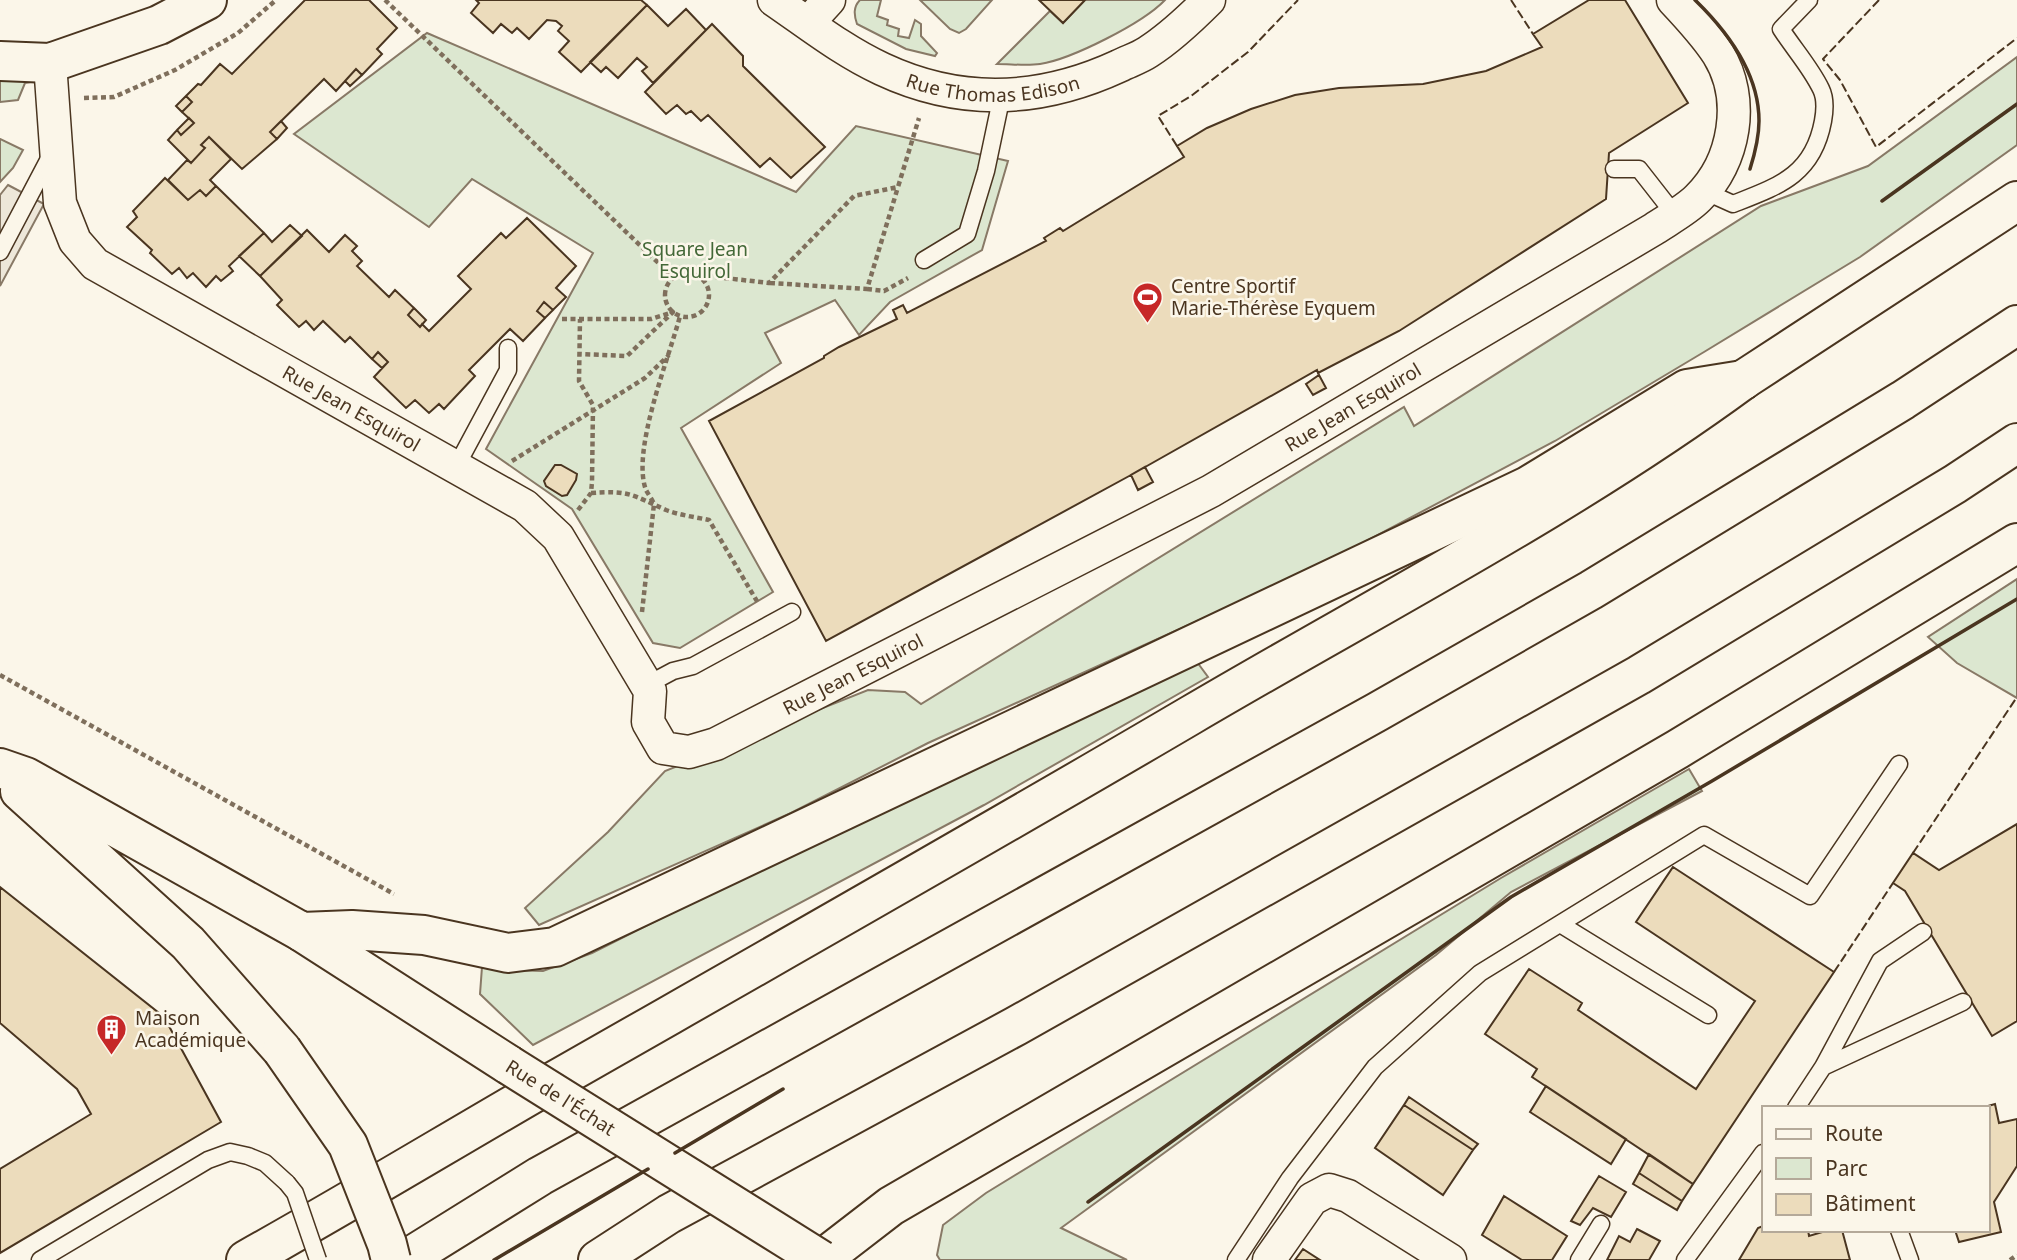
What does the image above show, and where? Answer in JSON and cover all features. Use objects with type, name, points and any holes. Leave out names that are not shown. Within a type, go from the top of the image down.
[{"type":"main road","points":[[0,61],[50,63],[159,25],[207,0]]},
{"type":"main road","points":[[246,1260],[1542,513],[2017,201]]},
{"type":"main road","points":[[405,1260],[564,1163],[1377,712],[1591,590],[1903,400],[2017,326]]},
{"type":"main road","points":[[302,932],[352,930],[424,935],[508,953],[555,947],[1528,486],[1688,389],[1743,380]]},
{"type":"main road","points":[[598,1260],[669,1214],[1016,1026],[1639,676],[1955,484],[2017,443]]},
{"type":"main road","points":[[821,1260],[903,1199],[1678,749],[2017,543]]},
{"type":"main road","points":[[0,771],[188,943],[282,1050],[348,1145],[391,1260]]},
{"type":"main road","name":"Rue de l'Échat","points":[[0,771],[26,778],[302,932],[821,1260]]},
{"type":"street","name":"Rue Thomas Edison","points":[[774,0],[834,42],[881,69],[928,87],[967,94],[1002,95],[1052,91],[1101,74],[1148,52],[1197,13],[1209,0]]},
{"type":"street","points":[[808,23],[829,0]]},
{"type":"street","name":"Rue Jean Esquirol","points":[[50,63],[60,203],[75,241],[95,264],[525,506],[558,537],[650,691],[648,722],[663,748],[689,752],[716,744],[1212,491],[1698,199],[1715,179],[1729,148],[1735,115],[1731,86],[1719,56],[1693,20],[1674,0]]},
{"type":"street","points":[[1269,1260],[1312,1199],[1329,1190],[1348,1196],[1450,1260]]},
{"type":"lane","points":[[1704,191],[1732,204],[1774,188],[1802,169],[1820,137],[1825,107],[1822,90],[1782,29],[1809,0]]},
{"type":"lane","points":[[924,260],[967,234],[986,171],[1002,95]]},
{"type":"lane","points":[[0,252],[55,148]]},
{"type":"lane","points":[[1614,169],[1639,169],[1675,215]]},
{"type":"lane","points":[[456,467],[508,370],[508,348]]},
{"type":"lane","points":[[650,691],[659,679],[673,671],[693,666],[792,612]]},
{"type":"lane","points":[[1236,1260],[1290,1178],[1375,1067],[1480,973],[1704,835],[1810,896],[1899,764]]},
{"type":"lane","points":[[1560,924],[1708,1015]]},
{"type":"lane","points":[[1799,1106],[1823,1067],[1880,961],[1923,932]]},
{"type":"lane","points":[[1823,1067],[1963,1002]]},
{"type":"lane","points":[[40,1260],[208,1160],[230,1152],[265,1163],[287,1183],[295,1193],[318,1260]]},
{"type":"lane","points":[[1685,1260],[1762,1154]]},
{"type":"lane","points":[[1579,1260],[1601,1224]]},
{"type":"lane","points":[[1900,1232],[1910,1260]]},
{"type":"path","points":[[81,98],[114,97],[175,70],[239,33],[276,0]]},
{"type":"path","points":[[385,0],[673,277]]},
{"type":"path","points":[[867,289],[928,87]]},
{"type":"path","points":[[769,284],[854,196],[898,187]]},
{"type":"path","points":[[699,275],[705,280],[710,293],[706,307],[695,316],[680,316],[673,312],[665,299],[667,284],[673,277],[685,272],[769,284],[884,291],[907,279]]},
{"type":"path","points":[[562,319],[651,319],[673,312]]},
{"type":"path","points":[[579,354],[627,356],[673,312]]},
{"type":"path","points":[[641,620],[654,504],[646,489],[642,461],[652,407],[680,316]]},
{"type":"path","points":[[573,516],[591,494],[593,405],[579,381],[580,318]]},
{"type":"path","points":[[502,467],[645,379],[670,354]]},
{"type":"path","points":[[591,494],[621,492],[637,495],[667,510],[709,520],[770,624]]},
{"type":"path","points":[[0,676],[398,896]]},
{"type":"path","points":[[2010,1260],[2017,1255]]},
{"type":"green space","points":[[860,0],[881,0],[877,16],[888,20],[887,25],[899,29],[898,36],[909,38],[915,20],[921,24],[921,36],[937,53],[935,56],[906,49],[857,24],[855,11]]},
{"type":"green space","points":[[920,0],[992,0],[966,29],[959,33],[950,29]]},
{"type":"green space","points":[[1085,0],[1165,0],[1124,29],[1070,55],[1040,64],[997,64],[1050,11],[1063,23]]},
{"type":"green space","name":"Square Jean Esquirol","points":[[427,33],[796,192],[856,126],[1008,161],[982,250],[890,302],[859,335],[835,300],[765,333],[781,363],[681,428],[773,592],[680,648],[653,643],[572,509],[486,449],[593,253],[472,179],[429,227],[294,134]]},
{"type":"green space","points":[[2017,57],[2017,145],[1860,257],[1555,441],[1325,563],[928,743],[791,813],[539,925],[525,908],[608,832],[665,771],[868,690],[905,692],[921,704],[1404,407],[1414,426],[1761,206],[1868,166]]},
{"type":"green space","points":[[0,76],[36,81],[25,83],[18,100],[0,102]]},
{"type":"green space","points":[[0,139],[23,150],[13,168],[0,182]]},
{"type":"green space","points":[[2017,579],[2017,698],[1957,663],[1928,637]]},
{"type":"green space","points":[[1197,662],[1208,677],[984,805],[533,1045],[480,994],[482,967],[543,971],[592,953],[957,769]]},
{"type":"green space","points":[[1689,769],[1702,791],[1511,892],[1436,955],[1061,1228],[1127,1260],[940,1260],[937,1255],[943,1225],[986,1193],[1501,878]]},
{"type":"shaded area","points":[[8,185],[44,204],[0,286],[0,195]]},
{"type":"building","points":[[305,0],[369,0],[397,28],[377,49],[382,54],[362,75],[356,69],[336,91],[324,79],[270,132],[277,139],[242,169],[209,137],[201,145],[205,148],[191,163],[168,140],[177,130],[181,135],[194,123],[182,112],[192,102],[186,96],[198,84],[201,85],[220,64],[232,74]]},
{"type":"building","points":[[476,0],[641,0],[647,5],[581,72],[559,52],[569,41],[558,31],[562,26],[556,21],[547,20],[529,39],[517,28],[512,33],[501,24],[493,33],[471,13],[479,3]]},
{"type":"building","points":[[1039,0],[1085,0],[1063,23]]},
{"type":"building","name":"Centre Sportif Marie-Thérèse Eyquem","points":[[1589,0],[1625,0],[1688,103],[1609,153],[1606,199],[1399,331],[1318,373],[1317,370],[826,641],[709,421],[824,358],[839,347],[897,319],[893,310],[903,305],[907,313],[1046,241],[1044,238],[1060,228],[1063,231],[1184,157],[1177,146],[1207,128],[1251,109],[1295,95],[1339,88],[1423,84],[1486,71],[1542,47],[1533,34]]},
{"type":"building","points":[[647,5],[668,26],[686,9],[706,30],[653,83],[642,71],[647,67],[637,58],[618,78],[606,67],[601,72],[590,62]]},
{"type":"building","points":[[712,24],[743,56],[743,66],[825,147],[791,178],[770,158],[760,167],[708,115],[701,121],[691,111],[686,114],[677,105],[666,114],[645,92]]},
{"type":"building","points":[[356,69],[362,75],[350,86],[345,81]]},
{"type":"building","points":[[186,96],[192,102],[182,112],[176,106]]},
{"type":"building","points":[[189,118],[194,123],[181,135],[177,130]]},
{"type":"building","points":[[281,121],[287,128],[277,139],[270,132]]},
{"type":"building","points":[[209,137],[231,159],[210,180],[216,186],[206,196],[200,190],[188,200],[168,180],[187,160],[191,163],[205,148],[201,145]]},
{"type":"building","points":[[165,178],[188,200],[200,190],[206,196],[216,186],[264,233],[229,266],[233,271],[221,281],[216,276],[206,287],[193,273],[187,278],[179,268],[172,274],[150,253],[152,250],[127,227],[137,217],[133,211]]},
{"type":"building","points":[[527,218],[576,266],[556,288],[566,297],[553,310],[544,302],[537,311],[545,318],[523,341],[510,329],[469,370],[475,376],[444,409],[439,404],[429,413],[415,400],[406,408],[374,377],[388,362],[378,352],[372,359],[350,337],[345,342],[323,321],[314,330],[306,321],[299,327],[277,305],[282,300],[260,276],[307,230],[329,252],[345,235],[357,246],[352,251],[362,261],[357,266],[389,297],[395,290],[414,308],[408,315],[420,327],[422,324],[429,331],[471,289],[458,276],[501,233],[506,238]]},
{"type":"building","points":[[290,225],[302,236],[260,276],[239,256],[264,233],[272,242]]},
{"type":"building","points":[[544,302],[553,310],[545,318],[537,311]]},
{"type":"building","points":[[414,308],[426,320],[420,327],[408,315]]},
{"type":"building","points":[[378,352],[388,362],[382,368],[372,359]]},
{"type":"building","points":[[1319,375],[1326,388],[1313,395],[1306,384]]},
{"type":"building","points":[[555,465],[561,465],[577,474],[567,495],[562,496],[546,486],[544,481]]},
{"type":"building","points":[[1145,467],[1153,482],[1138,490],[1131,475]]},
{"type":"building","points":[[2017,824],[2017,1021],[1992,1036],[1905,891],[1893,883],[1913,853],[1939,870]]},
{"type":"building","points":[[1673,867],[1834,972],[1693,1184],[1532,1077],[1537,1069],[1485,1034],[1529,969],[1582,1003],[1578,1010],[1696,1089],[1755,1001],[1636,922]]},
{"type":"building","name":"Maison Académique","points":[[0,887],[164,1017],[221,1122],[0,1253],[0,1169],[91,1114],[77,1089],[0,1023]]},
{"type":"building","points":[[1546,1086],[1626,1139],[1611,1164],[1530,1112]]},
{"type":"building","points":[[1409,1097],[1478,1144],[1473,1150],[1404,1105]]},
{"type":"building","points":[[1995,1104],[1999,1123],[2017,1119],[2017,1166],[1994,1202],[2001,1232],[1959,1242],[1956,1232],[1989,1232],[1988,1106]]},
{"type":"building","points":[[1404,1105],[1473,1150],[1443,1195],[1375,1148]]},
{"type":"building","points":[[1649,1154],[1693,1184],[1682,1201],[1639,1173]]},
{"type":"building","points":[[1639,1173],[1682,1201],[1677,1210],[1633,1184]]},
{"type":"building","points":[[1599,1176],[1626,1192],[1611,1217],[1593,1208],[1580,1225],[1571,1221]]},
{"type":"building","points":[[1504,1196],[1567,1236],[1552,1260],[1522,1260],[1482,1235]]},
{"type":"building","points":[[1762,1226],[1762,1232],[1808,1232],[1809,1236],[1822,1232],[1843,1232],[1850,1260],[1739,1260],[1758,1228]]},
{"type":"building","points":[[1637,1229],[1660,1241],[1649,1260],[1607,1260],[1619,1236],[1630,1242]]},
{"type":"building","points":[[1303,1249],[1320,1260],[1295,1260]]},
{"type":"fence","points":[[1177,146],[1158,116],[1191,96],[1248,52],[1298,0]]},
{"type":"fence","points":[[1511,0],[1533,34]]},
{"type":"fence","points":[[1879,0],[1823,59],[1840,80],[1876,147],[2017,38]]},
{"type":"fence","points":[[1913,853],[2017,697]]},
{"type":"fence","points":[[1834,972],[1893,883]]},
{"type":"wall","points":[[1695,0],[1730,40],[1754,87],[1759,127],[1750,169]]},
{"type":"wall","points":[[1882,201],[2017,104]]},
{"type":"wall","points":[[1088,1202],[1511,897],[2017,599]]},
{"type":"wall","points":[[675,1153],[783,1089]]},
{"type":"wall","points":[[494,1260],[648,1169]]},
{"type":"place","name":"Centre Sportif Marie-Thérèse Eyquem","points":[[1148,324]]},
{"type":"place","name":"Maison Académique","points":[[112,1056]]}]
